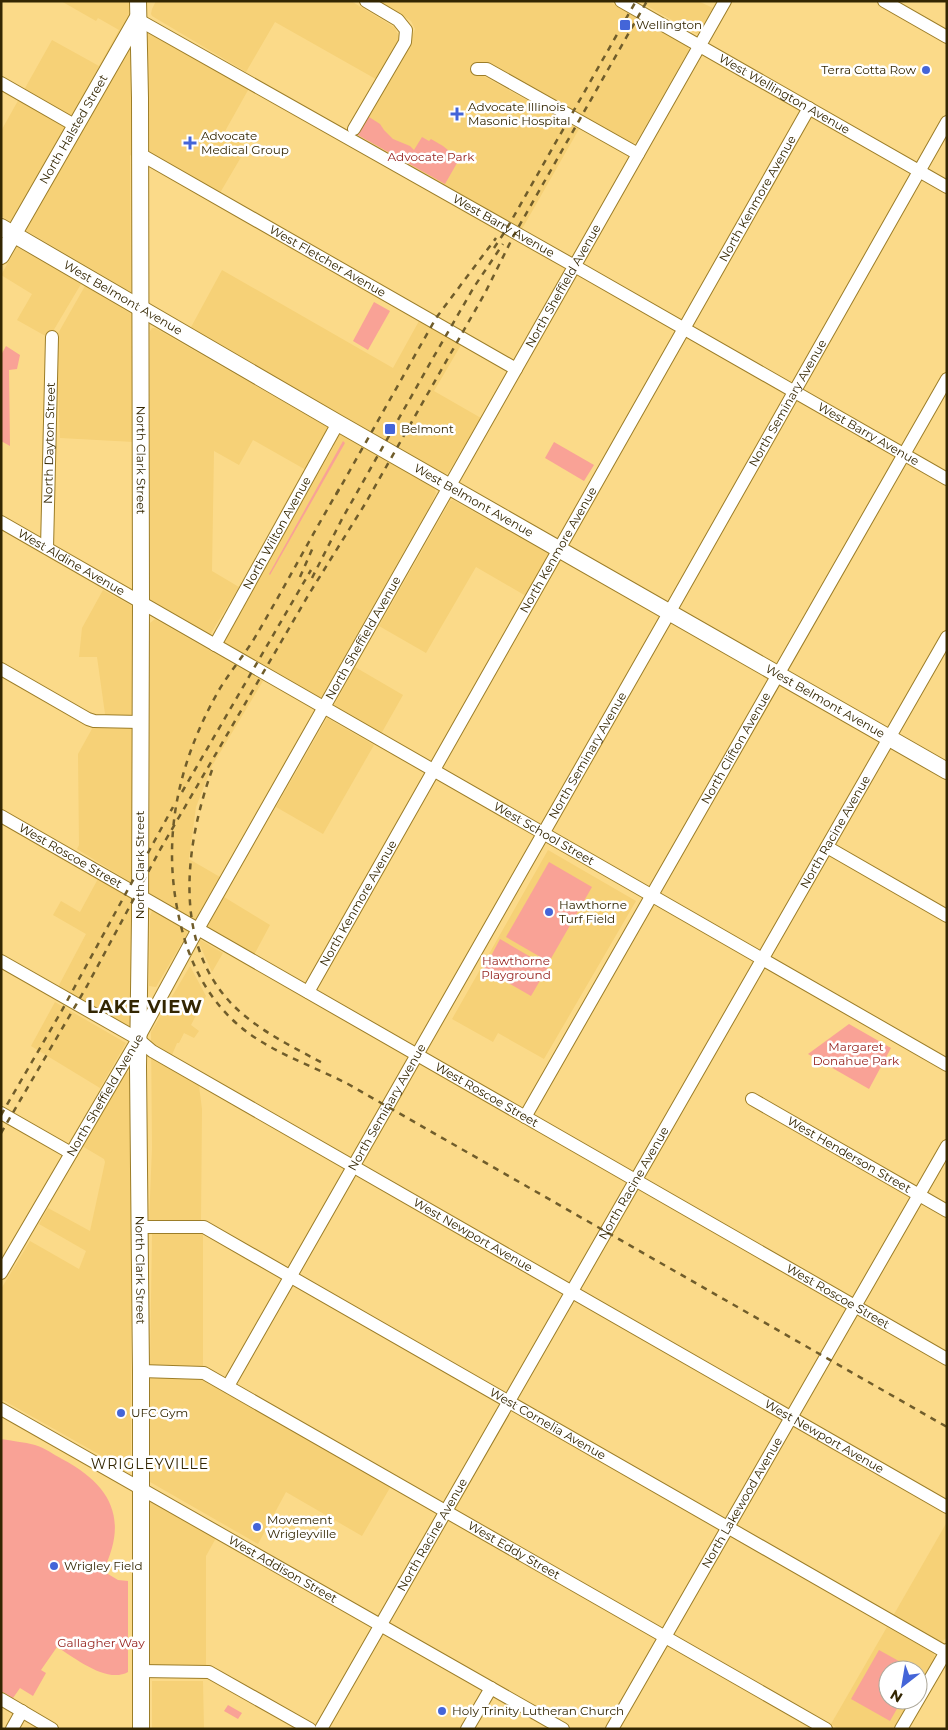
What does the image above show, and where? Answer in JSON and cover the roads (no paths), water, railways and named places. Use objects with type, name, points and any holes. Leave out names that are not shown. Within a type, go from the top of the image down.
[{"type":"main road","name":"North Clark Street","points":[[138,1],[137,19],[140,65],[141,602],[138,1039],[142,1371],[141,1729]]},
{"type":"main road","name":"North Halsted Street","points":[[1,256],[8,231],[76,126],[147,1]]},
{"type":"main road","name":"West Belmont Avenue","points":[[8,231],[449,487],[947,771]]},
{"type":"street","points":[[354,129],[404,42],[406,30],[398,20],[366,1]]},
{"type":"street","name":"West Wellington Avenue","points":[[621,1],[947,187]]},
{"type":"street","name":"North Sheffield Avenue","points":[[1,1273],[138,1039],[198,929],[725,1]]},
{"type":"street","points":[[884,1],[947,37]]},
{"type":"street","name":"West Barry Avenue","points":[[137,19],[684,328],[947,480]]},
{"type":"street","points":[[477,69],[487,69],[638,154]]},
{"type":"street","points":[[1,83],[76,126]]},
{"type":"street","name":"North Kenmore Avenue","points":[[308,992],[809,108]]},
{"type":"street","name":"North Seminary Avenue","points":[[228,1386],[947,122]]},
{"type":"street","name":"West Fletcher Avenue","points":[[140,154],[516,369]]},
{"type":"street","name":"North Dayton Street","points":[[47,548],[52,337]]},
{"type":"street","name":"North Clifton Avenue","points":[[526,1117],[947,379]]},
{"type":"street","name":"North Wilton Avenue","points":[[215,644],[338,423]]},
{"type":"street","name":"West Aldine Avenue","points":[[1,522],[141,602]]},
{"type":"street","name":"West School Street","points":[[141,602],[947,1065]]},
{"type":"street","name":"North Racine Avenue","points":[[321,1729],[947,637]]},
{"type":"street","points":[[1,668],[88,718],[94,720],[140,722]]},
{"type":"street","name":"West Roscoe Street","points":[[1,816],[947,1359]]},
{"type":"street","points":[[827,847],[947,916]]},
{"type":"street","name":"West Newport Avenue","points":[[1,961],[138,1039],[152,1051],[947,1507]]},
{"type":"street","name":"West Henderson Street","points":[[752,1099],[947,1211]]},
{"type":"street","points":[[1,1113],[71,1153]]},
{"type":"street","name":"North Lakewood Avenue","points":[[612,1729],[947,1146]]},
{"type":"street","name":"West Cornelia Avenue","points":[[140,1227],[204,1227],[946,1652]]},
{"type":"street","name":"West Eddy Street","points":[[142,1371],[204,1373],[826,1729]]},
{"type":"street","name":"West Addison Street","points":[[1,1409],[563,1729]]},
{"type":"street","points":[[902,1729],[946,1652]]},
{"type":"street","points":[[141,1671],[209,1672],[310,1729]]},
{"type":"street","points":[[467,1729],[491,1688]]},
{"type":"street","points":[[1,1699],[52,1729]]},
{"type":"street","points":[[12,1729],[22,1711]]},
{"type":"railway","points":[[494,248],[636,1]]},
{"type":"railway","points":[[1,1133],[87,986],[161,848],[309,594],[365,504],[485,293],[514,235],[647,1]]},
{"type":"railway","points":[[336,495],[436,318],[496,238]]},
{"type":"railway","points":[[312,578],[342,519],[433,358],[474,287],[503,244]]},
{"type":"railway","points":[[339,489],[257,634],[219,690],[192,746],[183,775],[176,804],[173,834],[172,864],[175,895],[189,953],[208,991],[236,1023],[261,1042],[348,1084],[947,1427]]},
{"type":"railway","points":[[300,577],[314,545]]},
{"type":"railway","points":[[182,792],[311,570]]},
{"type":"railway","points":[[212,770],[202,801],[190,868],[190,901],[194,933],[205,964],[221,992],[245,1016],[274,1036],[326,1065]]},
{"type":"railway","points":[[1,1115],[61,1012],[173,807]]},
{"type":"place","name":"Wellington","points":[[625,25]]},
{"type":"place","name":"Terra Cotta Row","points":[[926,70]]},
{"type":"place","name":"Advocate Illinois Masonic Hospital","points":[[457,114]]},
{"type":"place","name":"Advocate Medical Group","points":[[190,143]]},
{"type":"place","name":"Belmont","points":[[390,429]]},
{"type":"place","name":"Hawthorne Turf Field","points":[[549,912]]},
{"type":"place","name":"UFC Gym","points":[[121,1413]]},
{"type":"place","name":"Movement Wrigleyville","points":[[257,1527]]},
{"type":"place","name":"Wrigley Field","points":[[54,1566]]},
{"type":"place","name":"Holy Trinity Lutheran Church","points":[[442,1711]]},
{"type":"district","name":"LAKE VIEW","points":[[145,1007]]},
{"type":"district","name":"WRIGLEYVILLE","points":[[150,1464]]},
{"type":"park label","name":"Advocate Park","points":[[431,157]]},
{"type":"park label","name":"Hawthorne Playground","points":[[516,968]]},
{"type":"park label","name":"Margaret Donahue Park","points":[[856,1054]]},
{"type":"park label","name":"Gallagher Way","points":[[101,1643]]}]
